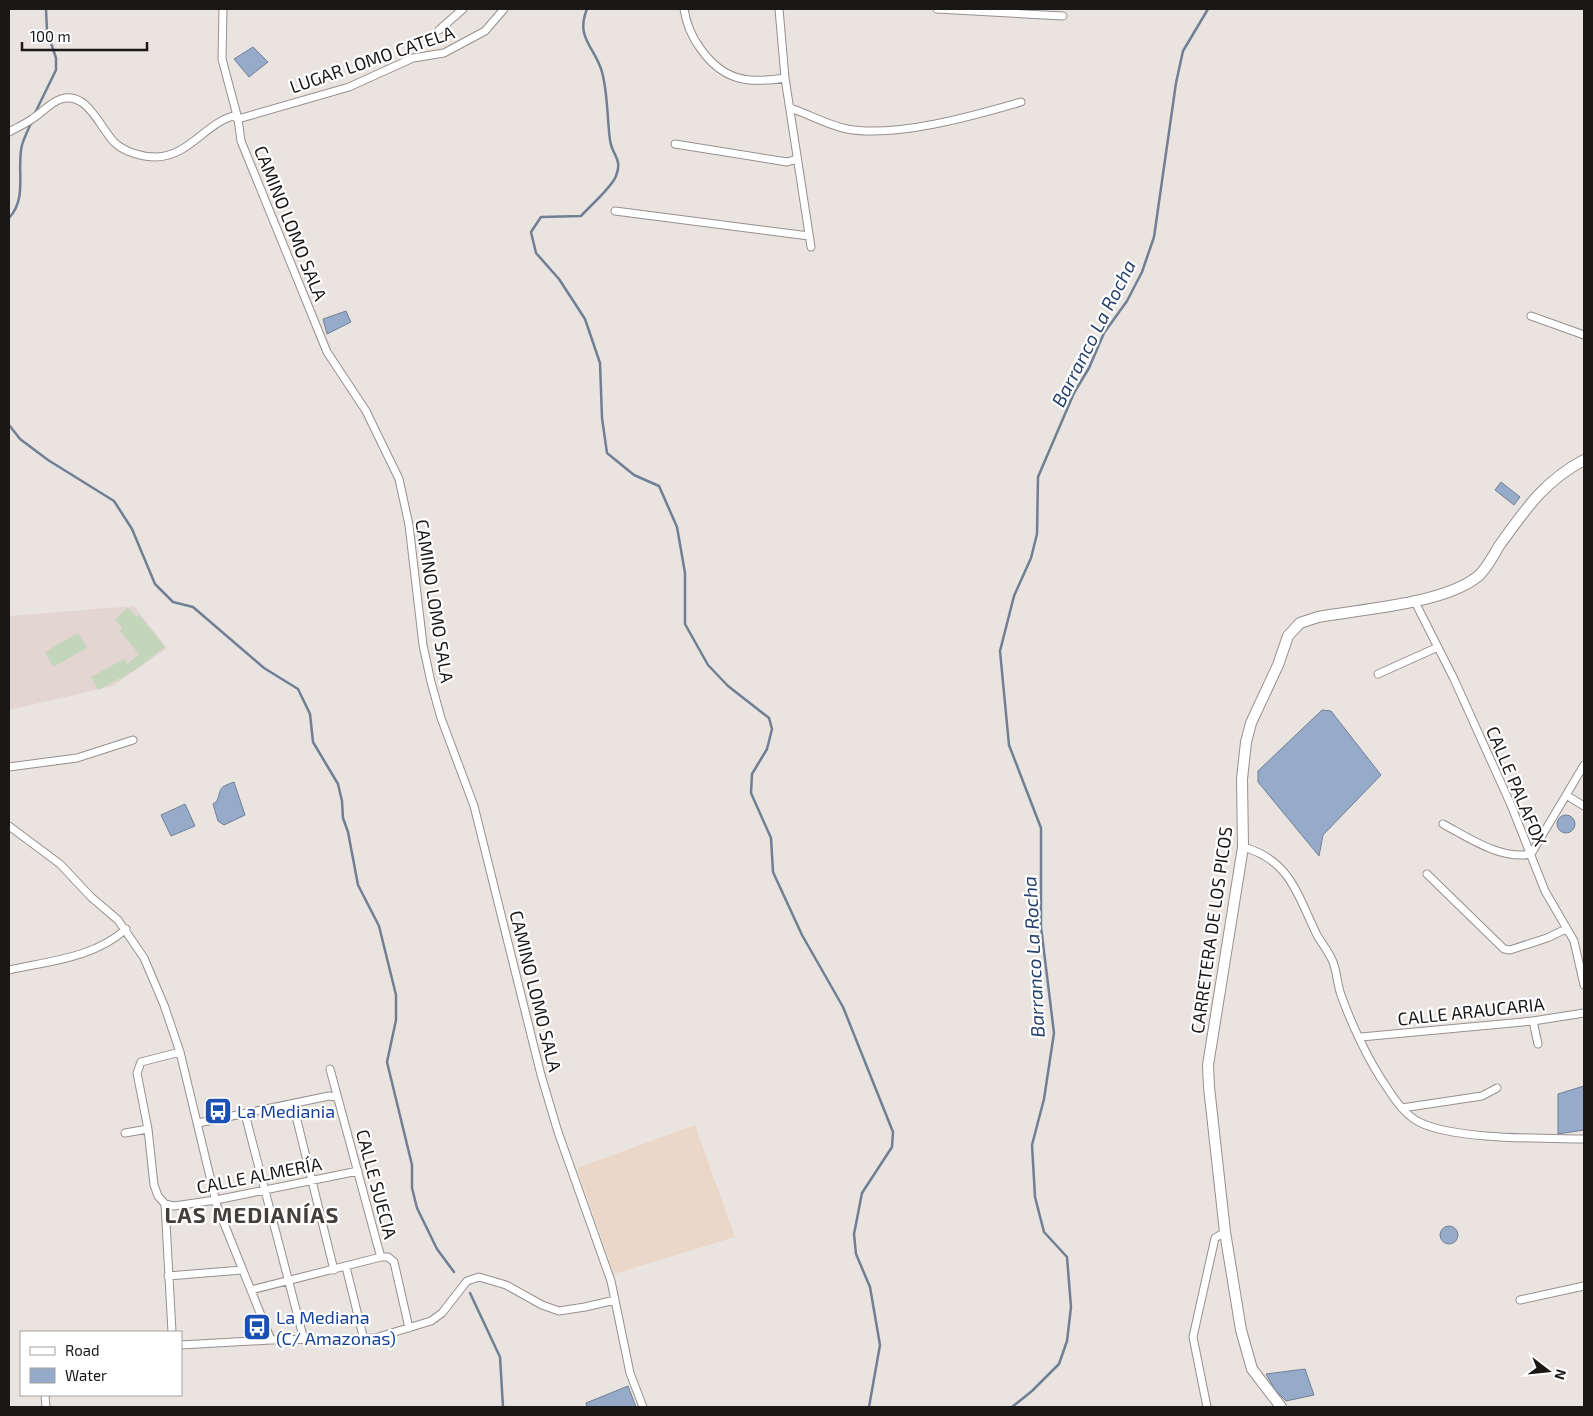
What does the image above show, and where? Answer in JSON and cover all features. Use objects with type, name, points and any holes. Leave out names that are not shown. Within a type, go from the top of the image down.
[{"type":"main road","name":"CARRETERA DE LOS PICOS","points":[[1280,1407],[1252,1369],[1241,1330],[1225,1232],[1208,1065],[1243,847],[1242,779],[1246,742],[1251,723],[1278,665],[1288,636],[1300,623],[1308,619],[1414,600],[1463,586],[1478,576],[1533,499],[1564,471],[1584,460]]},
{"type":"street","name":"CAMINO LOMO SALA","points":[[223,9],[222,59],[238,119],[241,141],[328,352],[366,411],[399,479],[409,525],[423,645],[431,682],[441,718],[474,806],[541,1075],[558,1132],[611,1281],[632,1380],[643,1407]]},
{"type":"street","points":[[439,30],[463,9]]},
{"type":"street","name":"LUGAR LOMO CATELA","points":[[9,132],[32,120],[58,100],[70,98],[88,107],[114,142],[123,149],[158,157],[185,148],[227,118],[234,116],[238,119],[349,87],[412,58],[444,53],[485,31],[504,9]]},
{"type":"street","points":[[684,9],[695,41],[708,60],[725,74],[740,79],[764,82],[785,78]]},
{"type":"street","points":[[779,9],[785,78],[811,247]]},
{"type":"street","points":[[937,9],[1063,16]]},
{"type":"street","points":[[790,108],[836,126],[866,132],[891,130],[967,117],[1021,102]]},
{"type":"street","points":[[675,144],[787,162],[797,159]]},
{"type":"street","points":[[615,211],[809,236]]},
{"type":"street","points":[[1531,316],[1584,335]]},
{"type":"street","name":"CALLE PALAFOX","points":[[1414,600],[1438,647],[1531,854],[1534,868],[1544,891],[1574,941],[1584,985]]},
{"type":"street","points":[[1378,674],[1438,647]]},
{"type":"street","points":[[9,767],[77,758],[133,740]]},
{"type":"street","points":[[1443,824],[1502,852],[1522,856],[1531,854],[1584,765]]},
{"type":"street","points":[[1566,795],[1584,806]]},
{"type":"street","points":[[9,826],[60,864],[126,929],[144,958],[164,1005],[180,1052],[216,1200],[271,1340]]},
{"type":"street","points":[[1243,847],[1259,851],[1278,866],[1296,888],[1317,935],[1333,962],[1340,994],[1376,1072],[1402,1108],[1419,1122],[1445,1130],[1557,1140],[1584,1139]]},
{"type":"street","points":[[1427,874],[1504,949],[1510,950],[1538,941],[1566,929]]},
{"type":"street","points":[[9,970],[85,954],[119,936],[126,929]]},
{"type":"street","name":"CALLE ARAUCARIA","points":[[1360,1037],[1533,1021],[1584,1014]]},
{"type":"street","points":[[1533,1021],[1538,1044]]},
{"type":"street","points":[[172,1331],[165,1204],[158,1196],[154,1185],[138,1067],[141,1062],[180,1052]]},
{"type":"street","name":"CALLE SUECIA","points":[[330,1069],[336,1097],[341,1103],[381,1256],[388,1257],[394,1262],[409,1328]]},
{"type":"street","points":[[1402,1108],[1482,1096],[1497,1088]]},
{"type":"street","points":[[198,1122],[329,1096],[336,1097]]},
{"type":"street","points":[[292,1104],[334,1270]]},
{"type":"street","points":[[245,1114],[304,1340]]},
{"type":"street","points":[[125,1133],[148,1130]]},
{"type":"street","name":"CALLE ALMERÍA","points":[[165,1204],[174,1206],[216,1200],[358,1171]]},
{"type":"street","points":[[1207,1407],[1193,1337],[1215,1238],[1225,1232]]},
{"type":"street","points":[[251,1290],[346,1267],[381,1256]]},
{"type":"street","points":[[346,1267],[364,1340]]},
{"type":"street","points":[[168,1276],[242,1270]]},
{"type":"street","points":[[182,1345],[271,1340],[364,1340],[431,1321],[442,1313],[467,1281],[479,1277],[506,1285],[542,1305],[559,1310],[585,1307],[615,1300]]},
{"type":"street","points":[[1520,1300],[1584,1286]]},
{"type":"shaded area","points":[[134,606],[167,648],[113,686],[9,710],[9,616]]},
{"type":"shaded area","points":[[695,1125],[735,1237],[614,1274],[577,1168]]},
{"type":"green space","points":[[128,608],[136,617],[139,615],[165,647],[132,672],[98,690],[91,677],[124,659],[127,664],[139,654],[120,631],[122,628],[115,619]]},
{"type":"green space","points":[[78,633],[87,648],[53,667],[45,652]]},
{"type":"water","points":[[253,47],[268,62],[249,77],[234,59]]},
{"type":"water","points":[[346,311],[351,322],[327,334],[323,319]]},
{"type":"water","points":[[1501,482],[1520,497],[1514,505],[1495,490]]},
{"type":"water","points":[[1322,710],[1331,711],[1381,775],[1323,835],[1319,856],[1258,782],[1258,771]]},
{"type":"water","points":[[234,782],[245,815],[224,825],[218,821],[213,804],[217,801],[221,789]]},
{"type":"water","points":[[185,804],[195,826],[171,836],[161,815]]},
{"type":"water","points":[[1562,815],[1570,815],[1575,820],[1573,831],[1562,833],[1557,828],[1557,820]]},
{"type":"water","points":[[1584,1086],[1584,1130],[1558,1134],[1558,1094]]},
{"type":"water","points":[[1445,1226],[1453,1226],[1458,1231],[1456,1242],[1445,1244],[1440,1239],[1440,1231]]},
{"type":"water","points":[[1305,1369],[1314,1395],[1286,1401],[1275,1390],[1266,1374]]},
{"type":"water","points":[[628,1386],[636,1407],[587,1407],[586,1403]]},
{"type":"waterway","points":[[35,113],[56,70],[56,58],[47,31],[46,9]]},
{"type":"waterway","points":[[587,9],[583,28],[587,42],[599,63],[604,80],[610,140],[618,161],[618,170],[610,185],[581,216],[541,217],[531,232],[536,253],[559,279],[585,319],[600,363],[602,418],[607,453],[634,475],[659,486],[677,527],[685,573],[685,624],[708,665],[728,686],[769,718],[772,729],[767,749],[752,774],[751,793],[771,838],[773,872],[802,935],[843,1007],[893,1132],[892,1147],[862,1193],[854,1234],[856,1254],[870,1287],[880,1345],[869,1407]]},
{"type":"waterway","name":"Barranco La Rocha","points":[[1012,1407],[1032,1391],[1059,1364],[1067,1341],[1071,1307],[1067,1257],[1044,1232],[1035,1197],[1032,1145],[1044,1099],[1054,1033],[1041,927],[1041,828],[1009,745],[1000,651],[1014,596],[1031,558],[1037,534],[1038,477],[1074,393],[1089,368],[1104,333],[1127,301],[1142,272],[1154,237],[1176,83],[1183,51],[1208,9]]},
{"type":"waterway","points":[[9,218],[18,202],[20,192],[20,154],[31,123]]},
{"type":"waterway","points":[[9,425],[20,439],[48,460],[114,501],[132,529],[155,584],[173,602],[193,607],[264,668],[298,689],[310,714],[313,742],[338,784],[343,818],[348,832],[358,885],[379,926],[396,995],[396,1020],[387,1062],[412,1165],[412,1188],[417,1208],[437,1249],[454,1272]]},
{"type":"waterway","points":[[470,1293],[500,1357],[503,1407]]},
{"type":"place","name":"La Mediania","points":[[218,1111]]},
{"type":"place","name":"La Mediana (C/ Amazonas)","points":[[257,1327]]},
{"type":"district","name":"LAS MEDIANÍAS","points":[[252,1214]]}]
